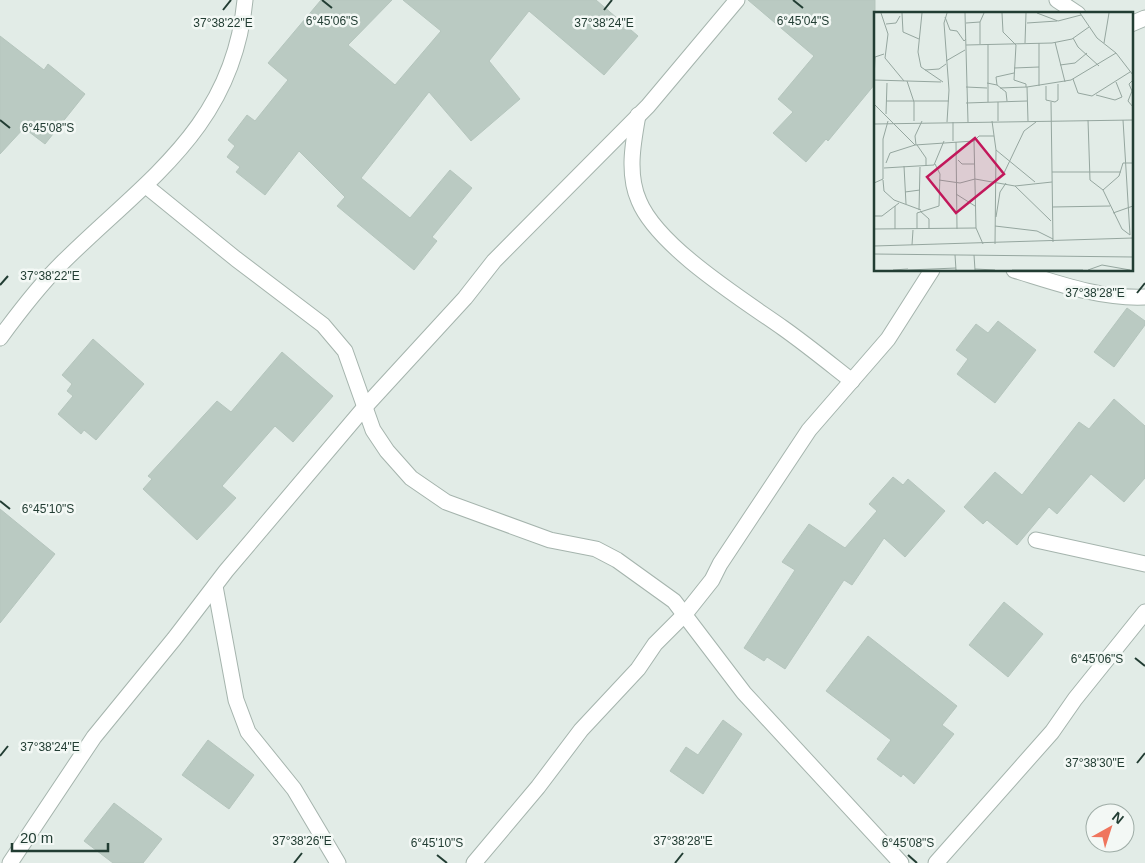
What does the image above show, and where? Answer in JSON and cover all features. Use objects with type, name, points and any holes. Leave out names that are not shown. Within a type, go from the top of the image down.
[{"type":"street","points":[[0,338],[27,301],[61,264],[146,186],[181,150],[210,112],[229,67],[243,24],[245,0]]},
{"type":"street","points":[[10,863],[94,737],[214,586],[364,408],[466,298],[494,261],[638,115],[737,0]]},
{"type":"street","points":[[1056,0],[1075,12]]},
{"type":"street","points":[[1132,24],[1145,18]]},
{"type":"street","points":[[638,115],[633,147],[632,176],[638,200],[649,220],[670,242],[728,290],[783,328],[852,381]]},
{"type":"street","points":[[146,186],[236,259],[323,325],[345,351],[373,430],[387,451],[411,478],[446,502],[550,540],[596,549],[617,560],[674,601],[686,614],[744,693],[901,863]]},
{"type":"street","points":[[474,863],[538,787],[581,730],[638,669],[655,644],[686,614],[712,580],[720,564],[809,430],[888,340],[931,271]]},
{"type":"street","points":[[1018,271],[1101,294],[1123,298],[1145,297]]},
{"type":"street","points":[[1036,540],[1145,564]]},
{"type":"street","points":[[214,586],[236,700],[248,732],[294,789],[338,863]]},
{"type":"street","points":[[936,863],[1052,732],[1080,692],[1145,612]]},
{"type":"building","points":[[321,0],[392,0],[348,45],[395,85],[441,31],[403,0],[596,0],[638,36],[604,75],[529,11],[489,61],[520,99],[471,141],[429,92],[361,178],[410,218],[450,170],[472,188],[432,237],[437,241],[414,270],[337,206],[345,197],[299,151],[265,195],[236,172],[240,167],[227,157],[235,146],[228,140],[247,115],[255,121],[288,80],[268,63]]},
{"type":"building","points":[[748,0],[875,0],[874,85],[828,141],[826,139],[806,162],[773,133],[793,112],[778,99],[814,56]]},
{"type":"building","points":[[0,36],[44,70],[48,64],[85,94],[45,144],[24,128],[0,154]]},
{"type":"building","points":[[1127,308],[1145,321],[1145,325],[1114,367],[1094,352]]},
{"type":"building","points":[[998,321],[1036,350],[995,403],[957,374],[968,359],[956,350],[976,324],[988,333]]},
{"type":"building","points":[[93,339],[144,384],[96,440],[84,430],[81,434],[58,414],[73,396],[67,391],[72,384],[62,375]]},
{"type":"building","points":[[282,352],[333,396],[293,442],[275,426],[222,486],[236,498],[197,540],[143,489],[152,479],[148,476],[217,401],[231,412]]},
{"type":"building","points":[[1114,399],[1145,426],[1145,478],[1124,502],[1091,474],[1057,514],[1049,507],[1017,545],[987,520],[983,524],[964,507],[995,472],[1022,495],[1079,422],[1089,429]]},
{"type":"building","points":[[893,477],[903,485],[908,479],[945,511],[905,557],[884,538],[852,585],[844,580],[785,669],[767,657],[764,661],[744,648],[795,570],[782,562],[809,524],[845,548],[877,511],[869,504]]},
{"type":"building","points":[[0,509],[55,554],[0,623]]},
{"type":"building","points":[[1004,602],[1043,634],[1008,677],[969,645]]},
{"type":"building","points":[[868,636],[957,706],[942,725],[954,734],[914,784],[903,774],[901,777],[877,759],[891,740],[826,691]]},
{"type":"building","points":[[723,720],[742,734],[703,794],[670,771],[686,747],[698,755]]},
{"type":"building","points":[[208,740],[254,775],[229,809],[182,775]]},
{"type":"building","points":[[114,803],[162,839],[143,863],[113,863],[84,841]]}]
